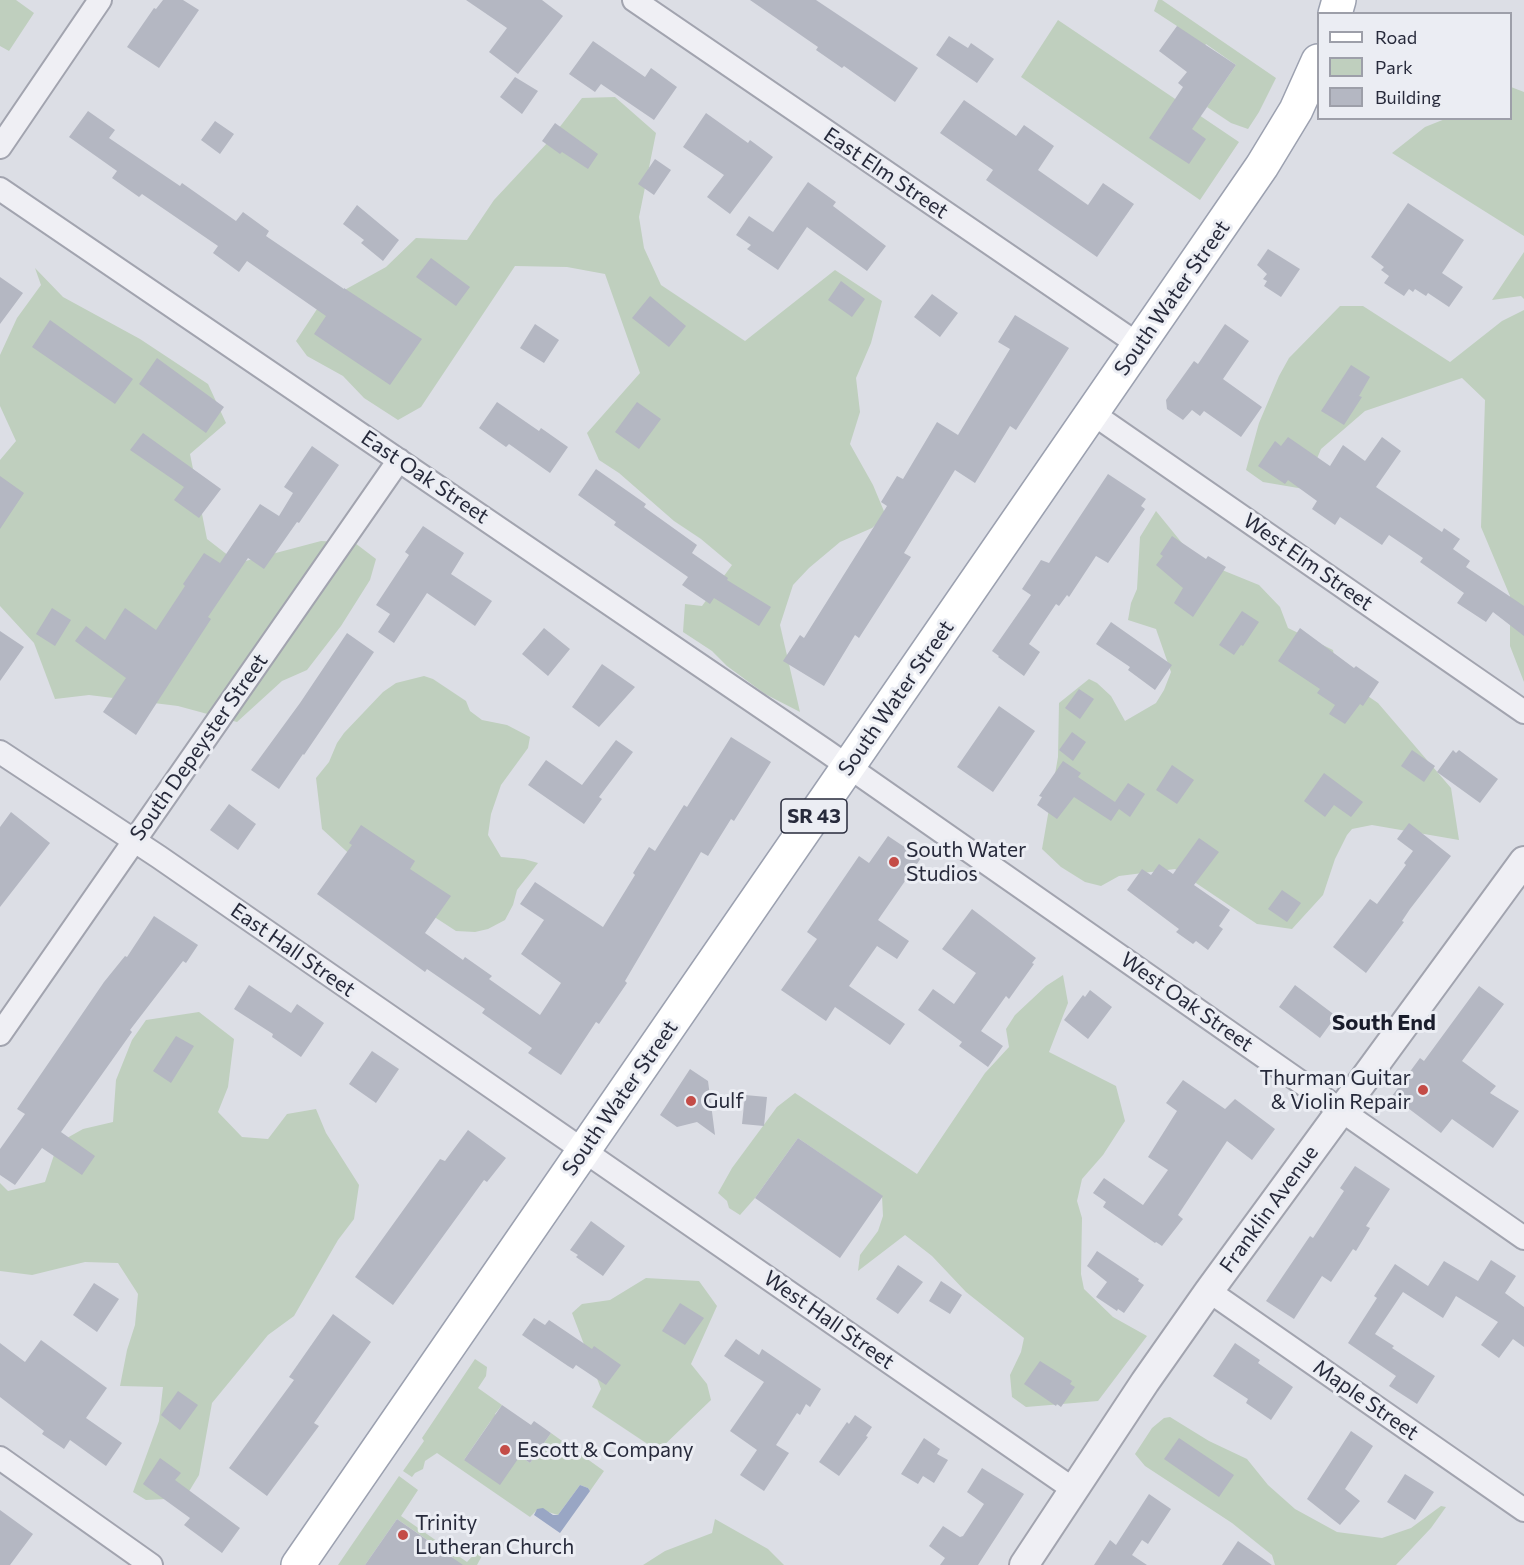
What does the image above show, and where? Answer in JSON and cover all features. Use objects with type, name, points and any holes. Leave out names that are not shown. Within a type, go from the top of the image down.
[{"type":"main road","name":"South Water Street","points":[[298,1565],[1272,150],[1304,94],[1317,63]]},
{"type":"street","points":[[0,147],[100,0]]},
{"type":"street","name":"East Elm Street","points":[[634,0],[1139,345]]},
{"type":"street","name":"East Oak Street","points":[[0,189],[848,767]]},
{"type":"street","name":"West Elm Street","points":[[1092,413],[1524,712]]},
{"type":"street","name":"South Depeyster Street","points":[[0,1034],[399,460]]},
{"type":"street","name":"East Hall Street","points":[[0,752],[133,840],[584,1150]]},
{"type":"street","name":"West Oak Street","points":[[848,767],[1524,1238]]},
{"type":"street","name":"Franklin Avenue","points":[[1024,1565],[1073,1489],[1209,1291],[1524,861]]},
{"type":"street","name":"West Hall Street","points":[[584,1150],[1073,1489]]},
{"type":"street","name":"Maple Street","points":[[1209,1291],[1524,1510]]},
{"type":"street","points":[[0,1458],[151,1565]]},
{"type":"green space","points":[[0,0],[16,0],[34,13],[9,51],[0,46]]},
{"type":"green space","points":[[1158,0],[1162,0],[1276,78],[1248,129],[1231,123],[1207,107],[1236,65],[1206,44],[1187,71],[1177,26],[1154,11]]},
{"type":"green space","points":[[1058,20],[1239,142],[1200,200],[1021,77]]},
{"type":"green space","points":[[1512,87],[1524,92],[1524,236],[1392,153],[1425,127],[1442,120],[1512,120]]},
{"type":"green space","points":[[615,97],[656,133],[639,217],[644,248],[661,285],[745,341],[835,270],[882,301],[871,343],[856,378],[860,412],[850,444],[873,485],[886,516],[872,528],[840,542],[793,585],[780,625],[800,712],[765,694],[727,666],[712,651],[683,632],[685,604],[702,606],[732,565],[701,539],[674,521],[619,473],[599,460],[587,433],[640,373],[605,274],[567,267],[515,266],[421,407],[398,420],[364,398],[343,376],[307,356],[296,341],[321,303],[386,267],[416,238],[467,240],[494,200],[549,141],[582,98]]},
{"type":"green space","points":[[1524,252],[1524,299],[1521,296],[1492,300]]},
{"type":"green space","points":[[35,268],[63,297],[140,339],[208,384],[226,423],[190,454],[207,539],[238,563],[321,541],[355,543],[376,559],[370,580],[341,626],[307,670],[282,681],[237,722],[178,706],[89,695],[55,699],[34,643],[0,606],[0,460],[16,441],[0,406],[0,355],[17,318],[41,285]]},
{"type":"green space","points":[[1340,306],[1363,306],[1450,362],[1502,321],[1524,310],[1524,682],[1510,646],[1510,596],[1481,527],[1485,400],[1462,378],[1365,411],[1321,449],[1304,489],[1263,482],[1246,470],[1259,423],[1289,358]]},
{"type":"green space","points":[[1156,511],[1195,559],[1259,585],[1280,607],[1288,628],[1333,650],[1337,675],[1378,703],[1451,788],[1459,840],[1372,825],[1352,829],[1335,859],[1323,895],[1292,929],[1257,924],[1175,869],[1119,876],[1101,886],[1085,882],[1061,867],[1042,849],[1058,757],[1059,703],[1089,679],[1111,696],[1125,721],[1156,703],[1171,672],[1156,629],[1128,620],[1131,603],[1137,589],[1140,537]]},
{"type":"green space","points":[[424,676],[433,679],[466,701],[470,711],[482,720],[507,725],[530,737],[528,748],[501,785],[491,814],[488,835],[501,857],[538,863],[517,890],[513,905],[505,920],[488,929],[475,932],[456,931],[379,881],[322,829],[316,778],[329,762],[337,743],[383,692],[396,683]]},
{"type":"green space","points":[[1063,975],[1068,1003],[1049,1052],[1116,1086],[1125,1121],[1103,1155],[1082,1179],[1077,1201],[1082,1218],[1081,1274],[1084,1289],[1113,1317],[1147,1336],[1098,1401],[1026,1407],[1012,1397],[1010,1375],[1021,1352],[1024,1338],[966,1292],[932,1256],[905,1235],[858,1271],[860,1255],[878,1231],[883,1216],[882,1196],[798,1138],[740,1215],[729,1208],[727,1201],[718,1193],[732,1168],[777,1107],[795,1093],[917,1174],[985,1073],[1009,1047],[1006,1029],[1015,1015],[1046,986]]},
{"type":"green space","points":[[199,1012],[234,1039],[228,1087],[218,1112],[242,1137],[268,1139],[287,1114],[316,1109],[326,1133],[359,1185],[354,1219],[338,1240],[294,1316],[268,1335],[212,1403],[199,1475],[185,1498],[146,1500],[133,1492],[159,1421],[163,1387],[120,1386],[135,1325],[138,1294],[118,1263],[85,1262],[32,1275],[0,1271],[0,1183],[8,1191],[45,1182],[58,1143],[83,1129],[113,1122],[116,1080],[132,1040],[146,1020]]},
{"type":"green space","points":[[646,1278],[699,1281],[717,1306],[691,1364],[707,1384],[711,1400],[658,1451],[592,1407],[601,1389],[572,1313],[582,1304],[610,1300]]},
{"type":"green space","points":[[475,1359],[487,1367],[486,1376],[478,1388],[502,1405],[495,1414],[497,1416],[490,1422],[464,1460],[520,1456],[530,1463],[551,1433],[604,1471],[590,1491],[580,1485],[558,1515],[538,1509],[530,1517],[437,1453],[425,1461],[423,1469],[412,1477],[403,1471],[424,1441],[422,1438]]},
{"type":"green space","points":[[1170,1417],[1209,1441],[1247,1459],[1268,1485],[1295,1509],[1337,1532],[1382,1538],[1411,1528],[1441,1506],[1446,1507],[1431,1528],[1396,1565],[1275,1565],[1272,1555],[1232,1523],[1145,1466],[1135,1454],[1152,1428],[1164,1418]]},
{"type":"green space","points":[[399,1476],[418,1490],[401,1516],[467,1562],[482,1548],[484,1552],[477,1565],[458,1565],[452,1557],[397,1519],[365,1565],[338,1565]]},
{"type":"green space","points":[[715,1519],[768,1549],[784,1565],[643,1565],[665,1551],[712,1533]]},
{"type":"water","points":[[580,1485],[590,1491],[560,1533],[534,1515],[537,1509],[543,1508],[553,1515],[558,1515]]},
{"type":"building","points":[[163,0],[183,0],[199,10],[159,68],[127,47],[154,8],[156,9]]},
{"type":"building","points":[[466,0],[542,0],[563,16],[518,74],[489,52],[507,28]]},
{"type":"building","points":[[750,0],[816,0],[918,68],[895,102],[844,66],[842,68],[816,50],[818,47]]},
{"type":"building","points":[[1177,26],[1236,65],[1192,129],[1206,139],[1189,164],[1149,138],[1183,87],[1178,83],[1187,72],[1159,51]]},
{"type":"building","points":[[949,36],[968,48],[971,43],[994,59],[977,83],[936,55]]},
{"type":"building","points":[[593,41],[645,77],[651,68],[677,87],[654,120],[601,84],[595,92],[569,74]]},
{"type":"building","points":[[515,77],[538,91],[522,114],[500,97]]},
{"type":"building","points":[[964,100],[1016,136],[1024,125],[1054,146],[1038,170],[1088,205],[1103,183],[1134,204],[1097,257],[986,180],[993,170],[940,133]]},
{"type":"building","points":[[88,111],[115,130],[109,138],[180,186],[182,183],[236,221],[243,212],[269,231],[266,236],[422,339],[390,385],[314,334],[326,316],[247,261],[239,272],[213,253],[218,246],[142,194],[139,197],[112,178],[117,171],[69,137]]},
{"type":"building","points":[[706,113],[748,143],[750,140],[773,157],[730,214],[707,197],[724,175],[683,147]]},
{"type":"building","points":[[215,121],[234,134],[220,154],[201,140]]},
{"type":"building","points":[[555,123],[598,154],[588,169],[542,141]]},
{"type":"building","points":[[655,159],[671,170],[654,195],[638,184]]},
{"type":"building","points":[[808,182],[836,202],[833,206],[886,246],[867,271],[807,227],[778,270],[747,249],[751,245],[736,235],[749,216],[773,232]]},
{"type":"building","points":[[1408,203],[1464,240],[1442,273],[1463,287],[1449,307],[1428,293],[1426,296],[1415,289],[1413,292],[1409,289],[1404,296],[1384,283],[1389,276],[1381,270],[1384,267],[1371,257]]},
{"type":"building","points":[[357,205],[399,240],[383,261],[361,243],[364,240],[343,224]]},
{"type":"building","points":[[1268,249],[1300,269],[1281,297],[1264,286],[1267,281],[1263,279],[1267,274],[1257,265]]},
{"type":"building","points":[[431,258],[470,287],[456,306],[416,277]]},
{"type":"building","points":[[0,277],[23,293],[0,324]]},
{"type":"building","points":[[841,281],[865,299],[852,317],[828,300]]},
{"type":"building","points":[[932,294],[958,313],[940,337],[914,317]]},
{"type":"building","points":[[650,296],[686,326],[669,347],[632,318]]},
{"type":"building","points":[[1015,315],[1069,348],[1016,430],[1010,426],[975,483],[955,470],[904,553],[911,557],[859,638],[855,635],[824,686],[783,661],[800,635],[804,638],[887,506],[881,502],[897,476],[903,479],[937,422],[958,435],[1010,349],[998,342]]},
{"type":"building","points":[[50,320],[133,379],[115,404],[32,347]]},
{"type":"building","points":[[535,324],[559,340],[544,363],[520,348]]},
{"type":"building","points":[[1225,324],[1249,341],[1223,379],[1262,407],[1241,437],[1204,411],[1200,416],[1192,410],[1183,420],[1167,409],[1166,400],[1194,361],[1198,364]]},
{"type":"building","points":[[157,358],[224,407],[206,433],[139,384]]},
{"type":"building","points":[[1351,365],[1370,377],[1359,396],[1362,397],[1344,425],[1321,411]]},
{"type":"building","points":[[497,402],[539,431],[541,428],[568,447],[550,473],[509,444],[506,447],[479,428]]},
{"type":"building","points":[[637,402],[661,419],[639,449],[615,432]]},
{"type":"building","points":[[143,433],[221,489],[199,518],[174,500],[184,487],[130,450]]},
{"type":"building","points":[[1288,437],[1330,466],[1343,445],[1365,461],[1382,437],[1401,451],[1376,487],[1442,532],[1444,528],[1460,539],[1453,549],[1470,561],[1466,567],[1524,606],[1524,636],[1493,612],[1486,622],[1457,603],[1464,593],[1420,562],[1423,558],[1389,535],[1382,545],[1340,517],[1335,525],[1312,509],[1317,501],[1288,480],[1285,484],[1258,466],[1275,441],[1281,446]]},
{"type":"building","points":[[312,446],[339,465],[264,569],[248,558],[208,617],[211,619],[136,735],[103,712],[126,678],[75,641],[86,626],[105,640],[125,608],[156,630],[204,553],[220,563],[260,504],[279,516],[293,493],[284,487]]},
{"type":"building","points":[[596,469],[646,504],[644,507],[697,545],[692,553],[728,578],[727,580],[771,607],[759,626],[714,598],[710,604],[682,585],[688,577],[614,525],[616,522],[578,495]]},
{"type":"building","points":[[1108,474],[1146,499],[1141,506],[1145,509],[1108,563],[1096,556],[1069,597],[1067,595],[1059,606],[1056,604],[1029,644],[1040,652],[1024,676],[992,651],[1031,595],[1022,589],[1041,560],[1049,563]]},
{"type":"building","points":[[0,476],[24,493],[0,529]]},
{"type":"building","points":[[423,526],[464,553],[451,574],[492,601],[475,626],[427,593],[394,643],[378,632],[390,614],[376,605],[409,555],[405,552]]},
{"type":"building","points":[[1172,536],[1206,559],[1208,556],[1226,567],[1193,617],[1174,603],[1183,588],[1156,565],[1163,556],[1160,554]]},
{"type":"building","points":[[52,608],[71,620],[55,646],[36,634]]},
{"type":"building","points":[[1242,611],[1259,622],[1234,655],[1219,645]]},
{"type":"building","points":[[1111,622],[1172,665],[1155,690],[1128,670],[1130,667],[1096,644]]},
{"type":"building","points":[[544,628],[570,649],[548,676],[522,654]]},
{"type":"building","points":[[1300,628],[1354,668],[1356,666],[1379,682],[1363,706],[1360,704],[1345,724],[1329,714],[1335,705],[1317,693],[1320,689],[1278,661]]},
{"type":"building","points":[[0,631],[24,647],[0,681]]},
{"type":"building","points":[[347,633],[374,652],[279,789],[251,770]]},
{"type":"building","points":[[602,664],[635,687],[599,727],[572,707]]},
{"type":"building","points":[[1079,689],[1094,699],[1080,719],[1065,708]]},
{"type":"building","points":[[999,706],[1035,731],[993,792],[957,767]]},
{"type":"building","points":[[1072,732],[1086,742],[1073,761],[1059,750]]},
{"type":"building","points":[[731,737],[771,762],[734,821],[731,819],[708,856],[701,852],[625,981],[627,983],[599,1024],[596,1022],[561,1075],[528,1053],[532,1048],[482,1013],[485,1009],[427,969],[425,972],[317,894],[352,845],[349,843],[361,825],[415,861],[410,869],[451,896],[425,933],[463,960],[465,957],[492,976],[489,979],[540,1015],[561,983],[521,954],[544,920],[520,904],[535,882],[603,927],[635,875],[633,873],[649,847],[655,851],[684,805],[687,807]]},
{"type":"building","points":[[616,740],[633,752],[599,797],[602,799],[584,824],[528,785],[546,760],[582,785]]},
{"type":"building","points":[[1412,750],[1435,766],[1424,782],[1401,766]]},
{"type":"building","points":[[1453,750],[1456,753],[1459,750],[1498,779],[1480,803],[1437,772]]},
{"type":"building","points":[[1063,761],[1081,773],[1078,777],[1115,802],[1128,783],[1145,794],[1130,817],[1119,809],[1111,821],[1074,797],[1057,819],[1037,805],[1042,797],[1039,796]]},
{"type":"building","points":[[1172,765],[1194,780],[1177,804],[1156,790]]},
{"type":"building","points":[[1324,773],[1363,802],[1351,817],[1334,805],[1325,817],[1304,801]]},
{"type":"building","points":[[229,804],[256,824],[238,850],[210,830]]},
{"type":"building","points":[[11,812],[50,843],[0,907],[0,827]]},
{"type":"building","points":[[1409,823],[1451,856],[1410,909],[1402,921],[1404,922],[1366,973],[1333,947],[1370,899],[1377,904],[1406,865],[1404,863],[1413,851],[1397,839]]},
{"type":"building","points":[[888,836],[921,858],[878,920],[909,941],[897,959],[877,946],[849,986],[905,1024],[890,1045],[835,1007],[826,1021],[781,990],[817,939],[807,932],[859,856],[869,863]]},
{"type":"building","points":[[1199,838],[1219,852],[1194,885],[1230,910],[1219,926],[1223,929],[1208,950],[1196,941],[1193,944],[1176,932],[1179,929],[1127,890],[1142,869],[1151,875],[1159,864],[1173,874]]},
{"type":"building","points":[[1282,890],[1301,903],[1287,922],[1268,909]]},
{"type":"building","points":[[972,909],[1036,958],[1009,999],[1006,996],[981,1031],[1003,1046],[988,1067],[959,1046],[962,1042],[918,1010],[933,989],[954,1004],[976,973],[942,949]]},
{"type":"building","points":[[154,916],[198,945],[186,963],[183,961],[130,1030],[132,1032],[61,1132],[95,1156],[82,1175],[42,1148],[15,1185],[0,1175],[0,1149],[25,1114],[17,1109],[104,982],[125,956],[127,957]]},
{"type":"building","points":[[249,985],[291,1013],[297,1004],[324,1023],[301,1057],[272,1037],[273,1034],[234,1009]]},
{"type":"building","points":[[1295,985],[1336,1016],[1320,1038],[1279,1007]]},
{"type":"building","points":[[1479,986],[1504,1004],[1462,1061],[1496,1086],[1490,1093],[1519,1111],[1493,1148],[1452,1119],[1441,1133],[1392,1096],[1420,1058],[1424,1061]]},
{"type":"building","points":[[1090,990],[1112,1007],[1088,1039],[1064,1020],[1083,995],[1085,997]]},
{"type":"building","points":[[176,1036],[194,1046],[171,1083],[153,1071]]},
{"type":"building","points":[[372,1051],[399,1069],[376,1103],[349,1084]]},
{"type":"building","name":"Gulf","points":[[690,1069],[708,1081],[715,1135],[697,1122],[677,1127],[660,1115]]},
{"type":"building","points":[[1183,1080],[1225,1109],[1235,1099],[1275,1129],[1252,1160],[1227,1141],[1178,1215],[1183,1219],[1162,1246],[1103,1207],[1106,1202],[1093,1193],[1104,1178],[1143,1205],[1168,1170],[1148,1157],[1177,1111],[1166,1103]]},
{"type":"building","points":[[745,1095],[767,1097],[764,1126],[742,1124]]},
{"type":"building","points":[[468,1130],[506,1158],[487,1182],[484,1180],[393,1305],[355,1277],[440,1159],[445,1161]]},
{"type":"building","points":[[798,1138],[883,1196],[840,1258],[755,1198]]},
{"type":"building","points":[[1355,1166],[1390,1189],[1366,1226],[1370,1228],[1356,1251],[1353,1249],[1331,1282],[1322,1276],[1294,1319],[1266,1301],[1310,1236],[1313,1238],[1344,1191],[1340,1188]]},
{"type":"building","points":[[591,1221],[625,1246],[603,1276],[570,1250]]},
{"type":"building","points":[[1097,1251],[1139,1279],[1138,1281],[1144,1285],[1124,1313],[1096,1297],[1107,1282],[1087,1266]]},
{"type":"building","points":[[1491,1260],[1516,1276],[1505,1293],[1524,1307],[1524,1347],[1513,1339],[1499,1358],[1481,1345],[1498,1322],[1456,1296],[1443,1318],[1403,1292],[1375,1334],[1435,1376],[1417,1404],[1389,1386],[1396,1376],[1348,1343],[1377,1298],[1374,1296],[1395,1264],[1428,1286],[1444,1261],[1478,1281]]},
{"type":"building","points":[[898,1265],[923,1282],[898,1314],[876,1299]]},
{"type":"building","points":[[941,1281],[962,1295],[950,1314],[929,1301]]},
{"type":"building","points":[[94,1283],[119,1299],[97,1332],[73,1315]]},
{"type":"building","points":[[680,1303],[704,1318],[685,1345],[662,1331]]},
{"type":"building","points":[[333,1314],[371,1342],[314,1423],[319,1426],[267,1496],[229,1468],[294,1380],[289,1377]]},
{"type":"building","points":[[534,1318],[545,1325],[549,1320],[592,1349],[594,1346],[621,1365],[606,1385],[576,1365],[573,1369],[522,1335]]},
{"type":"building","points":[[736,1339],[759,1355],[762,1349],[821,1389],[810,1407],[806,1404],[800,1415],[797,1413],[776,1445],[789,1453],[764,1491],[740,1475],[757,1450],[730,1431],[764,1382],[724,1356]]},
{"type":"building","points":[[41,1340],[107,1388],[86,1418],[122,1443],[106,1466],[70,1440],[64,1449],[42,1434],[44,1431],[0,1397],[0,1343],[25,1362]]},
{"type":"building","points":[[1235,1343],[1260,1360],[1258,1363],[1293,1387],[1271,1420],[1246,1403],[1248,1399],[1213,1376]]},
{"type":"building","points":[[1040,1361],[1072,1381],[1070,1384],[1075,1387],[1061,1407],[1024,1384]]},
{"type":"building","points":[[178,1391],[198,1405],[180,1430],[161,1415]]},
{"type":"building","name":"Escott & Company","points":[[502,1405],[531,1425],[534,1421],[551,1433],[530,1463],[520,1456],[500,1485],[464,1460]]},
{"type":"building","points":[[855,1415],[872,1427],[866,1436],[868,1437],[839,1476],[819,1462],[847,1422],[849,1424]]},
{"type":"building","points":[[1351,1431],[1373,1446],[1345,1489],[1360,1501],[1340,1525],[1307,1499]]},
{"type":"building","points":[[924,1438],[940,1449],[937,1454],[948,1460],[934,1483],[923,1476],[918,1484],[901,1474]]},
{"type":"building","points":[[1179,1438],[1234,1475],[1219,1497],[1164,1459]]},
{"type":"building","points":[[160,1458],[181,1473],[175,1480],[240,1528],[222,1553],[184,1525],[190,1518],[143,1484]]},
{"type":"building","points":[[982,1468],[1024,1494],[978,1565],[940,1565],[945,1558],[929,1546],[943,1526],[960,1537],[963,1536],[984,1504],[967,1492]]},
{"type":"building","points":[[1405,1474],[1434,1492],[1415,1520],[1387,1502]]},
{"type":"building","points":[[1149,1494],[1171,1509],[1148,1544],[1142,1540],[1132,1555],[1147,1565],[1094,1565],[1110,1540],[1116,1545]]},
{"type":"building","points":[[0,1510],[33,1534],[10,1565],[0,1565]]},
{"type":"building","name":"Trinity Lutheran Church","points":[[397,1519],[463,1565],[365,1565]]},
{"type":"building","points":[[1238,1541],[1272,1565],[1222,1565]]},
{"type":"place","name":"South Water Studios","points":[[894,862]]},
{"type":"place","name":"Thurman Guitar & Violin Repair","points":[[1423,1090]]},
{"type":"place","name":"Gulf","points":[[691,1101]]},
{"type":"place","name":"Escott & Company","points":[[505,1450]]},
{"type":"place","name":"Trinity Lutheran Church","points":[[403,1535]]},
{"type":"district","name":"South End","points":[[1384,1023]]}]
